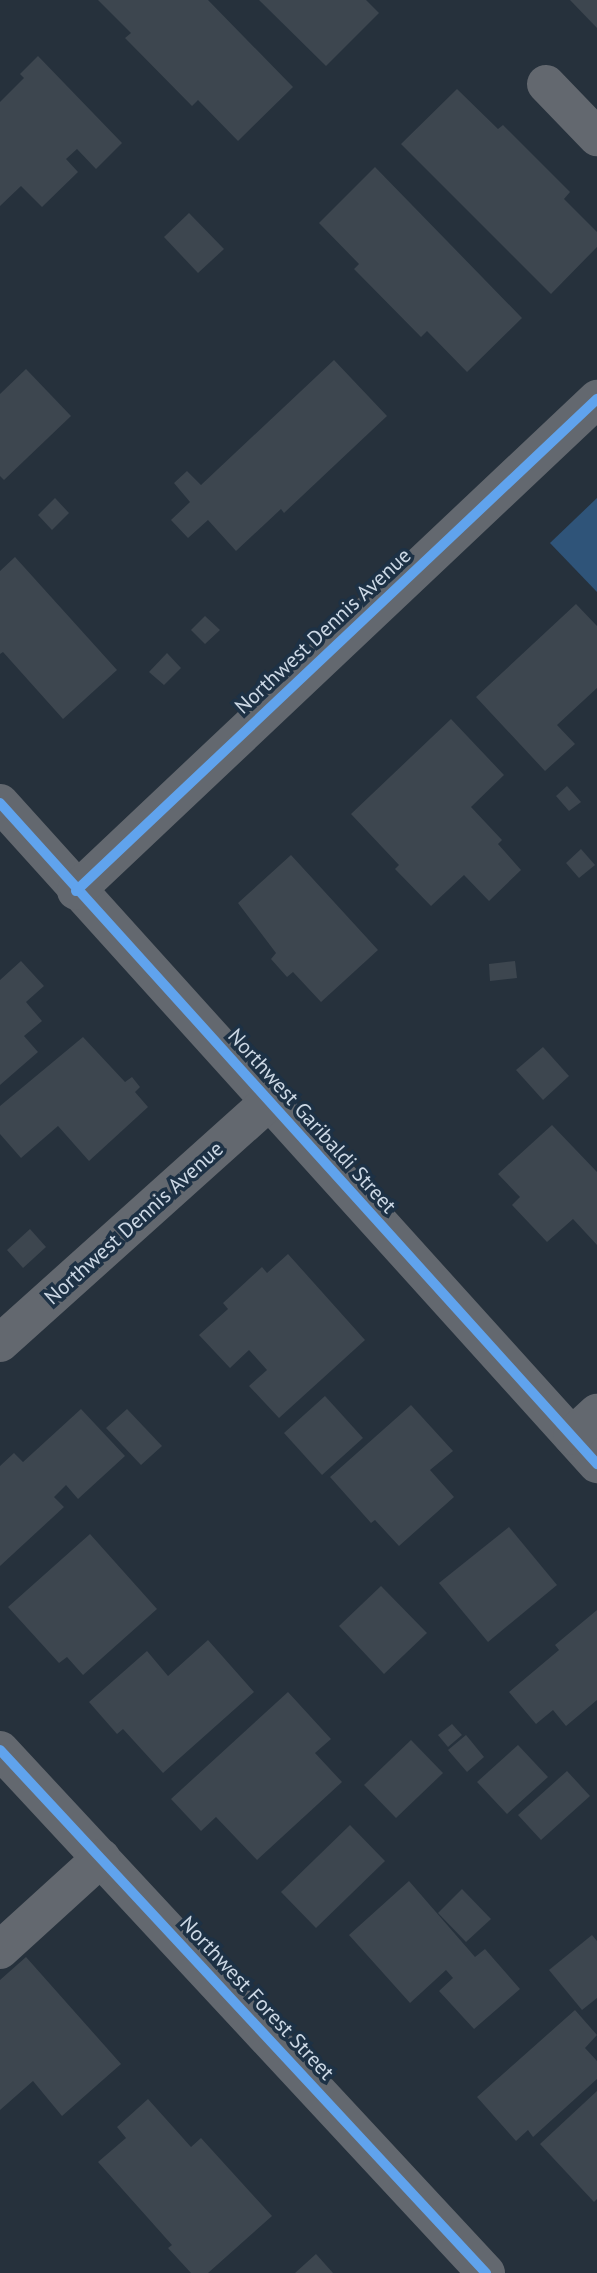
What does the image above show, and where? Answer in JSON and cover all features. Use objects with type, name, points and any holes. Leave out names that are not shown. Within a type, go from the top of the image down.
[{"type":"street","points":[[546,84],[597,137]]},
{"type":"street","name":"Northwest Dennis Avenue","points":[[76,891],[597,399]]},
{"type":"street","name":"Northwest Garibaldi Street","points":[[0,803],[76,891],[269,1102],[584,1424],[597,1464]]},
{"type":"street","name":"Northwest Dennis Avenue","points":[[0,1343],[269,1102]]},
{"type":"street","name":"Northwest Forest Street","points":[[0,1750],[486,2273]]},
{"type":"street","points":[[0,1950],[101,1858]]},
{"type":"shaded area","points":[[597,498],[597,592],[550,543]]},
{"type":"building","points":[[98,0],[208,0],[293,87],[238,141],[198,100],[192,106],[125,38],[131,33]]},
{"type":"building","points":[[259,0],[366,0],[379,13],[326,66]]},
{"type":"building","points":[[570,0],[597,0],[597,28]]},
{"type":"building","points":[[38,56],[122,143],[96,169],[77,149],[66,159],[78,172],[42,207],[21,186],[0,206],[0,102],[24,78],[20,74]]},
{"type":"building","points":[[457,89],[498,129],[503,125],[570,192],[564,199],[597,232],[597,247],[551,294],[401,144]]},
{"type":"building","points":[[375,167],[522,318],[467,372],[427,331],[421,337],[354,269],[359,264],[319,223]]},
{"type":"building","points":[[189,213],[224,249],[198,273],[164,237]]},
{"type":"building","points":[[334,360],[387,416],[284,513],[281,509],[236,551],[208,520],[188,538],[171,520],[190,502],[174,483],[187,471],[201,485]]},
{"type":"building","points":[[26,369],[71,416],[4,480],[0,476],[0,394]]},
{"type":"building","points":[[55,498],[69,513],[52,530],[38,515]]},
{"type":"building","points":[[15,557],[117,670],[63,719],[3,652],[0,654],[0,571]]},
{"type":"building","points":[[576,604],[597,626],[597,688],[557,725],[575,744],[545,771],[476,697]]},
{"type":"building","points":[[205,616],[220,630],[205,644],[191,630]]},
{"type":"building","points":[[167,653],[181,668],[164,685],[149,672]]},
{"type":"building","points":[[451,719],[504,775],[471,807],[502,840],[498,844],[521,870],[489,901],[464,875],[431,906],[395,869],[399,865],[351,814]]},
{"type":"building","points":[[567,786],[581,802],[569,811],[556,796]]},
{"type":"building","points":[[581,849],[595,865],[579,878],[566,863]]},
{"type":"building","points":[[291,855],[378,950],[321,1002],[293,972],[287,977],[271,959],[276,953],[238,903]]},
{"type":"building","points":[[21,961],[44,986],[26,1002],[42,1021],[24,1036],[38,1052],[0,1085],[0,980]]},
{"type":"building","points":[[515,961],[517,978],[490,981],[489,964]]},
{"type":"building","points":[[83,1037],[125,1082],[132,1077],[140,1087],[135,1092],[148,1107],[89,1161],[58,1126],[21,1158],[0,1134],[0,1106]]},
{"type":"building","points":[[543,1047],[569,1076],[543,1100],[516,1070]]},
{"type":"building","points":[[552,1125],[597,1172],[597,1245],[573,1219],[547,1242],[512,1205],[520,1197],[498,1174]]},
{"type":"building","points":[[30,1229],[46,1247],[23,1268],[7,1250]]},
{"type":"building","points":[[288,1254],[365,1340],[279,1418],[249,1386],[267,1370],[249,1350],[230,1368],[199,1335],[228,1309],[223,1303],[262,1267],[267,1273]]},
{"type":"building","points":[[325,1396],[363,1438],[322,1475],[284,1433]]},
{"type":"building","points":[[411,1405],[453,1451],[430,1470],[454,1497],[399,1546],[375,1520],[371,1523],[330,1477]]},
{"type":"building","points":[[81,1409],[125,1456],[78,1499],[66,1485],[54,1497],[64,1507],[0,1566],[0,1466],[14,1453],[23,1462]]},
{"type":"building","points":[[127,1409],[162,1446],[141,1465],[106,1428]]},
{"type":"building","points":[[509,1527],[557,1585],[488,1642],[439,1583]]},
{"type":"building","points":[[90,1534],[157,1609],[83,1675],[67,1657],[59,1663],[8,1607]]},
{"type":"building","points":[[381,1586],[427,1633],[384,1674],[339,1626]]},
{"type":"building","points":[[597,1610],[597,1700],[566,1726],[553,1710],[536,1724],[509,1692],[559,1650],[555,1645]]},
{"type":"building","points":[[208,1640],[254,1692],[163,1773],[123,1729],[117,1734],[89,1702],[147,1651],[168,1676]]},
{"type":"building","points":[[288,1692],[331,1739],[315,1753],[342,1782],[257,1860],[216,1817],[201,1831],[171,1799]]},
{"type":"building","points":[[452,1724],[462,1735],[448,1747],[438,1735]]},
{"type":"building","points":[[466,1735],[484,1757],[467,1772],[448,1750]]},
{"type":"building","points":[[411,1740],[443,1773],[396,1818],[364,1785]]},
{"type":"building","points":[[518,1745],[548,1777],[507,1814],[477,1782]]},
{"type":"building","points":[[567,1771],[590,1796],[541,1840],[518,1815]]},
{"type":"building","points":[[350,1825],[385,1861],[316,1928],[281,1892]]},
{"type":"building","points":[[409,1881],[475,1957],[485,1949],[520,1989],[474,2029],[439,1991],[453,1978],[446,1970],[410,2003],[349,1935]]},
{"type":"building","points":[[462,1889],[491,1919],[466,1942],[438,1913]]},
{"type":"building","points":[[592,1935],[597,1941],[597,1998],[582,2010],[549,1970]]},
{"type":"building","points":[[26,1957],[121,2064],[62,2116],[33,2081],[0,2110],[0,1980]]},
{"type":"building","points":[[575,2010],[597,2035],[585,2048],[597,2061],[597,2079],[533,2137],[528,2130],[516,2141],[477,2097]]},
{"type":"building","points":[[597,2091],[597,2199],[594,2202],[540,2144]]},
{"type":"building","points":[[148,2099],[191,2147],[201,2138],[272,2216],[208,2273],[191,2273],[168,2248],[172,2245],[98,2162],[126,2138],[117,2127]]},
{"type":"building","points":[[316,2254],[333,2273],[295,2273]]},
{"type":"cycle path","points":[[76,891],[597,399]]},
{"type":"cycle path","points":[[0,803],[597,1464]]},
{"type":"cycle path","points":[[0,1750],[486,2273]]}]
